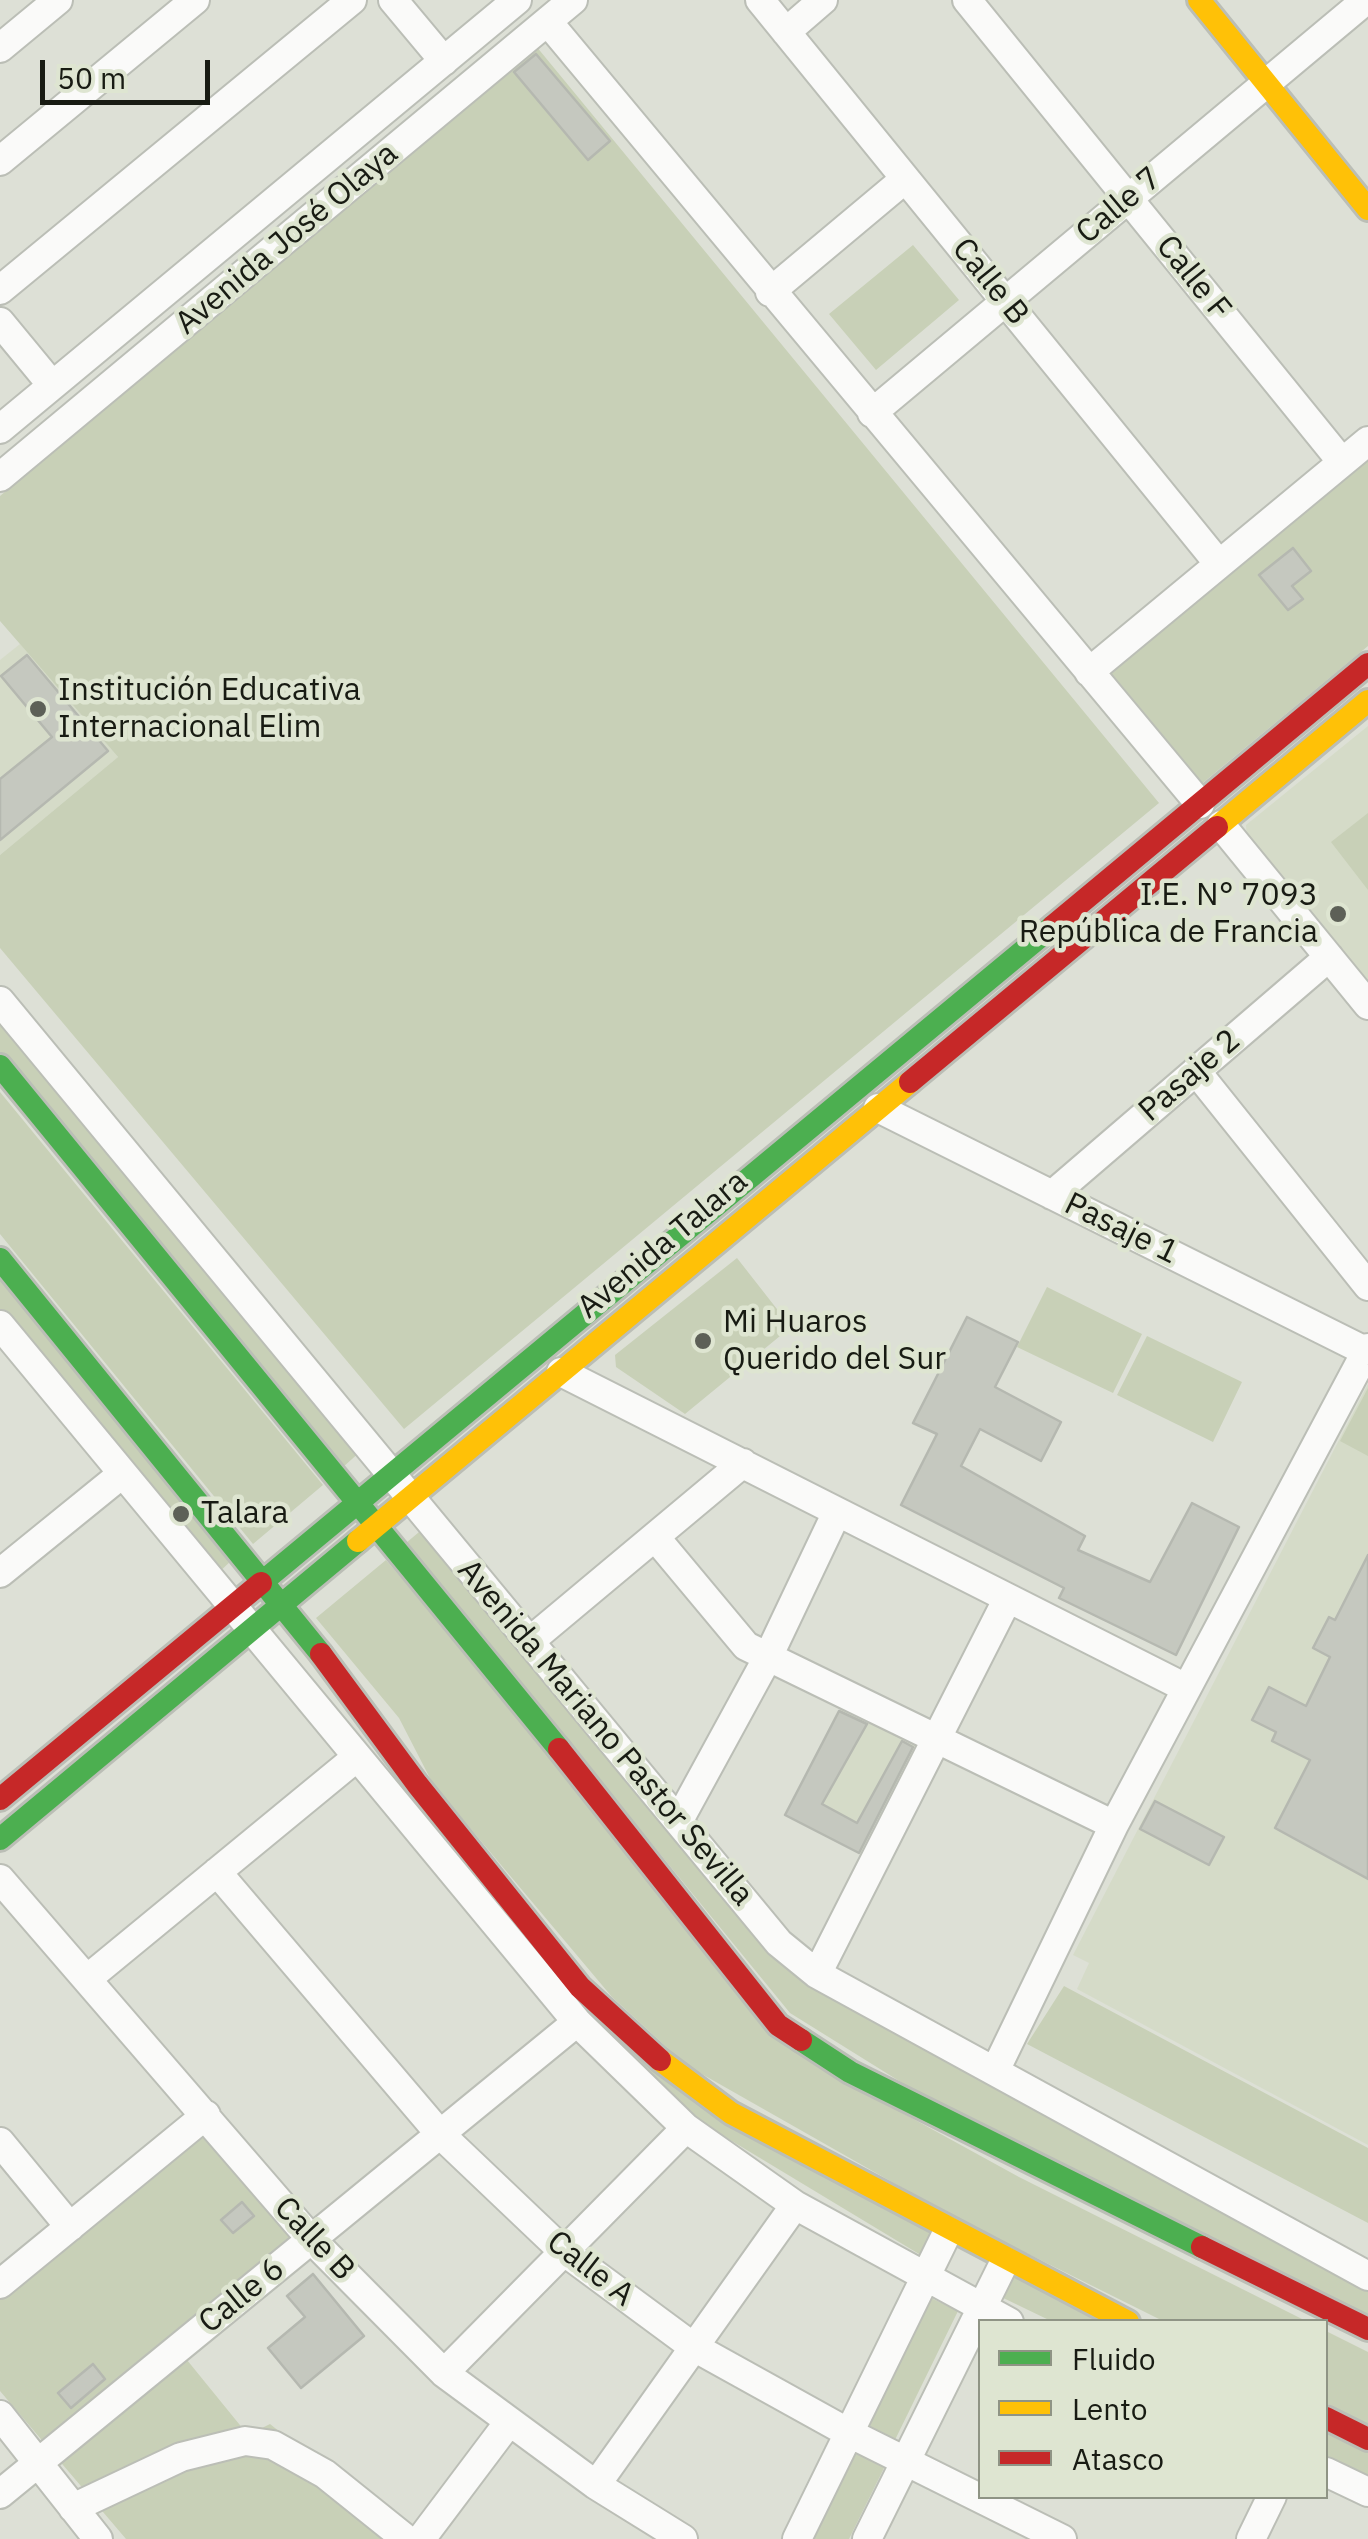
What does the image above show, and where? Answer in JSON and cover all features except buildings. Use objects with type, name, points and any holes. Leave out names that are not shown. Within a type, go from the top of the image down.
[{"type":"street","points":[[0,48],[58,0]]},
{"type":"street","points":[[0,161],[195,0]]},
{"type":"street","points":[[0,290],[352,0]]},
{"type":"street","points":[[394,0],[444,60]]},
{"type":"street","name":"Avenida José Olaya","points":[[0,428],[517,0]]},
{"type":"street","name":"Avenida José Olaya","points":[[0,477],[573,0]]},
{"type":"street","name":"Calle B","points":[[760,0],[1219,564]]},
{"type":"street","points":[[786,32],[823,0]]},
{"type":"street","name":"Calle F","points":[[967,0],[1342,462]]},
{"type":"street","points":[[1199,0],[1368,174]]},
{"type":"street","points":[[1225,0],[1368,209]]},
{"type":"street","name":"Calle 7","points":[[872,413],[1366,0]]},
{"type":"street","points":[[548,22],[1200,804]]},
{"type":"street","points":[[337,149],[360,178]]},
{"type":"street","points":[[770,292],[906,179]]},
{"type":"street","points":[[0,322],[52,385]]},
{"type":"street","points":[[1089,672],[1368,441]]},
{"type":"street","name":"Avenida Talara","points":[[0,1799],[1368,664]]},
{"type":"street","name":"Avenida Talara","points":[[0,1839],[1368,701]]},
{"type":"street","points":[[1221,825],[1368,1006]]},
{"type":"street","name":"Pasaje 2","points":[[1052,1194],[1329,957]]},
{"type":"street","name":"Avenida Mariano Pastor Sevilla","points":[[0,1002],[780,1943],[817,1974],[1368,2276]]},
{"type":"street","name":"Avenida Mariano Pastor Sevilla","points":[[0,1066],[377,1525],[778,2025],[850,2072],[1368,2328]]},
{"type":"street","points":[[1196,1070],[1368,1286]]},
{"type":"street","name":"Pasaje 1","points":[[878,1108],[1366,1349]]},
{"type":"street","points":[[0,1260],[281,1602],[417,1784],[580,1988],[630,2037],[731,2113],[1005,2262],[1122,2319]]},
{"type":"street","points":[[0,1325],[577,2022],[686,2128],[795,2205],[1003,2319]]},
{"type":"street","points":[[994,2070],[1114,1825],[1366,1349]]},
{"type":"street","points":[[562,1372],[1186,1688]]},
{"type":"street","points":[[530,1641],[743,1463]]},
{"type":"street","points":[[0,1572],[122,1474]]},
{"type":"street","points":[[678,1820],[768,1657],[838,1512]]},
{"type":"street","points":[[655,1537],[746,1646],[1114,1825]]},
{"type":"street","points":[[817,1974],[1008,1598]]},
{"type":"street","points":[[88,1979],[357,1757]]},
{"type":"street","name":"Calle A","points":[[217,1872],[440,2134],[562,2250],[692,2346],[849,2433],[978,2496]]},
{"type":"street","name":"Calle B","points":[[0,1879],[311,2240],[444,2373],[596,2485],[683,2539]]},
{"type":"street","name":"Calle 6","points":[[0,2494],[577,2022]]},
{"type":"street","points":[[0,2284],[206,2116]]},
{"type":"street","points":[[444,2373],[686,2128]]},
{"type":"street","points":[[0,2142],[70,2227]]},
{"type":"street","points":[[596,2485],[795,2205]]},
{"type":"street","points":[[797,2539],[948,2231]]},
{"type":"street","points":[[866,2539],[1005,2262]]},
{"type":"street","points":[[0,2416],[98,2539]]},
{"type":"street","points":[[1328,2419],[1368,2438]]},
{"type":"street","points":[[420,2539],[509,2422]]},
{"type":"street","points":[[74,2508],[181,2457],[245,2441],[273,2444],[325,2474],[406,2539]]},
{"type":"street","points":[[1328,2473],[1368,2492]]},
{"type":"street","name":"Calle A","points":[[983,2499],[1062,2539]]},
{"type":"street","points":[[1251,2539],[1271,2499]]},
{"type":"shaded area","points":[[536,46],[1159,803],[404,1429],[0,948],[0,855],[118,757],[0,621],[0,496]]},
{"type":"shaded area","points":[[913,245],[959,300],[876,370],[829,314]]},
{"type":"shaded area","points":[[1368,455],[1368,646],[1199,786],[1105,673]]},
{"type":"shaded area","name":"Institución Educativa Internacional Elim","points":[[20,644],[118,757],[0,855],[0,660]]},
{"type":"shaded area","name":"I.E. N° 7093 República de Francia","points":[[1368,726],[1368,988],[1247,840],[1246,825]]},
{"type":"shaded area","points":[[1368,813],[1368,890],[1331,842]]},
{"type":"shaded area","points":[[0,1017],[362,1450],[342,1468],[0,1052]]},
{"type":"shaded area","points":[[0,1092],[323,1485],[253,1544],[0,1234]]},
{"type":"shaded area","name":"Mi Huaros Querido del Sur","points":[[737,1258],[791,1327],[685,1414],[616,1367],[615,1355]]},
{"type":"shaded area","points":[[0,1280],[232,1560],[217,1574],[0,1309]]},
{"type":"shaded area","points":[[1047,1287],[1142,1334],[1113,1393],[1017,1347]]},
{"type":"shaded area","points":[[1147,1336],[1242,1382],[1213,1442],[1117,1395]]},
{"type":"shaded area","points":[[1368,1384],[1368,2145],[1077,1989],[1089,1963],[1073,1955]]},
{"type":"shaded area","points":[[1368,1388],[1368,1456],[1340,1441]]},
{"type":"shaded area","points":[[425,1527],[757,1933],[1368,2289],[1368,2323],[957,2117],[790,2013],[406,1543]]},
{"type":"shaded area","points":[[386,1560],[826,2071],[1019,2177],[1302,2319],[1159,2319],[950,2215],[686,2065],[612,1997],[433,1784],[399,1718],[316,1618]]},
{"type":"shaded area","points":[[842,1706],[926,1750],[870,1858],[785,1815]]},
{"type":"shaded area","points":[[1064,1986],[1368,2148],[1368,2223],[1027,2044]]},
{"type":"shaded area","points":[[591,2019],[937,2236],[924,2257],[707,2126]]},
{"type":"shaded area","points":[[201,2132],[297,2241],[174,2344],[248,2435],[270,2424],[390,2520],[395,2539],[126,2539],[0,2391],[0,2293]]},
{"type":"shaded area","points":[[1006,2273],[1101,2319],[1047,2319],[995,2294]]},
{"type":"shaded area","points":[[929,2297],[958,2311],[893,2444],[864,2429]]},
{"type":"shaded area","points":[[1328,2332],[1368,2352],[1368,2424],[1328,2404]]},
{"type":"shaded area","points":[[1328,2431],[1368,2451],[1368,2476],[1328,2457]]},
{"type":"shaded area","points":[[857,2452],[885,2466],[849,2539],[813,2539]]},
{"type":"traffic: fast","points":[[261,1583],[1053,926]]},
{"type":"traffic: fast","points":[[0,1066],[559,1749]]},
{"type":"traffic: fast","points":[[0,1259],[321,1654]]},
{"type":"traffic: fast","points":[[0,1839],[358,1541]]},
{"type":"traffic: fast","points":[[801,2040],[850,2072],[1202,2247]]},
{"type":"traffic: slow","points":[[1199,0],[1368,209]]},
{"type":"traffic: slow","points":[[1217,827],[1368,701]]},
{"type":"traffic: slow","points":[[358,1541],[910,1082]]},
{"type":"traffic: slow","points":[[660,2060],[731,2113],[1122,2319]]},
{"type":"traffic: jam","points":[[1053,926],[1368,664]]},
{"type":"traffic: jam","points":[[910,1082],[1217,827]]},
{"type":"traffic: jam","points":[[0,1799],[261,1583]]},
{"type":"traffic: jam","points":[[321,1654],[417,1784],[580,1987],[660,2060]]},
{"type":"traffic: jam","points":[[559,1749],[778,2025],[801,2040]]},
{"type":"traffic: jam","points":[[1202,2247],[1368,2329]]},
{"type":"traffic: jam","points":[[1328,2419],[1368,2439]]},
{"type":"place","name":"Institución Educativa Internacional Elim","points":[[38,709]]},
{"type":"place","name":"I.E. N° 7093 República de Francia","points":[[1338,914]]},
{"type":"place","name":"Mi Huaros Querido del Sur","points":[[703,1341]]},
{"type":"place","name":"Talara","points":[[181,1514]]}]
